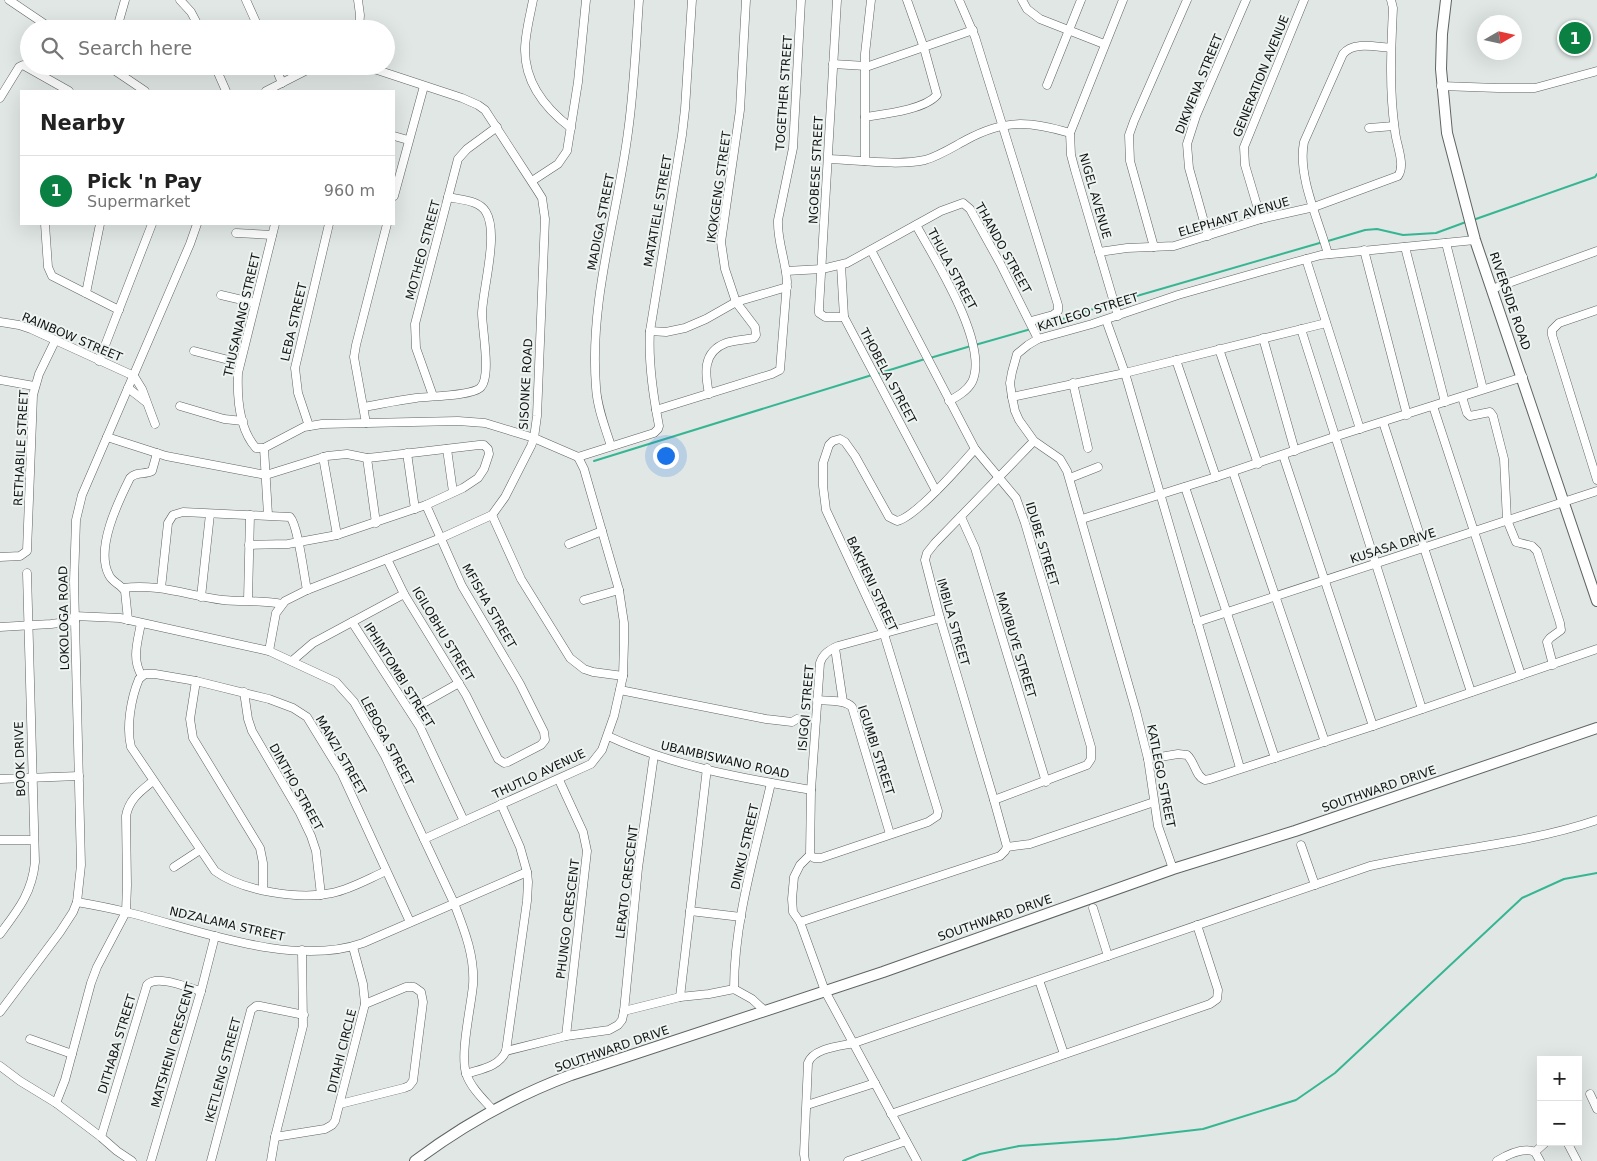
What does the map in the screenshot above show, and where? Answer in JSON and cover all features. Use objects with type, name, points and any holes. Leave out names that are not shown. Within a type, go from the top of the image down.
[{"type":"main road","name":"RIVERSIDE ROAD","points":[[1446,0],[1442,34],[1441,86],[1447,132],[1475,240],[1523,377],[1597,601]]},
{"type":"main road","name":"SOUTHWARD DRIVE","points":[[415,1161],[464,1127],[493,1110],[528,1092],[571,1075],[825,991],[1173,869],[1295,831],[1597,728]]},
{"type":"street","points":[[9,0],[39,20]]},
{"type":"street","points":[[119,20],[125,0]]},
{"type":"street","points":[[180,0],[195,20]]},
{"type":"street","points":[[246,0],[255,20]]},
{"type":"street","points":[[358,0],[360,20]]},
{"type":"street","points":[[533,0],[525,50],[528,73],[532,84],[551,111],[571,128]]},
{"type":"street","points":[[532,181],[551,170],[562,159],[566,151],[578,82],[586,0]]},
{"type":"street","name":"MADIGA STREET","points":[[611,446],[597,399],[596,388],[595,366],[598,301],[629,131],[639,0]]},
{"type":"street","name":"MATATIELE STREET","points":[[611,446],[654,433],[658,430],[659,426],[650,358],[650,331],[683,126],[692,0]]},
{"type":"street","name":"IKOKGENG STREET","points":[[708,394],[705,371],[707,360],[711,353],[726,342],[754,338],[756,335],[755,327],[736,302],[723,262],[721,242],[740,110],[746,0]]},
{"type":"street","name":"TOGETHER STREET","points":[[708,394],[780,370],[786,271],[778,220],[792,148],[801,0]]},
{"type":"street","name":"NGOBESE STREET","points":[[837,0],[819,313],[825,317],[844,317]]},
{"type":"street","points":[[865,160],[866,44],[871,0]]},
{"type":"street","points":[[865,117],[904,110],[935,97],[937,92],[907,0]]},
{"type":"street","points":[[958,0],[973,30],[1058,305],[1056,313],[1030,321]]},
{"type":"street","points":[[1022,0],[1032,14],[1104,44]]},
{"type":"street","points":[[1047,85],[1081,0]]},
{"type":"street","name":"NIGEL AVENUE","points":[[1118,316],[1071,155],[1070,133],[1122,0]]},
{"type":"street","points":[[1154,248],[1130,160],[1130,135],[1134,121],[1187,0]]},
{"type":"street","name":"DIKWENA STREET","points":[[1208,236],[1189,168],[1187,144],[1196,116],[1246,0]]},
{"type":"street","name":"GENERATION AVENUE","points":[[1261,219],[1245,165],[1244,147],[1304,0]]},
{"type":"street","name":"ELEPHANT AVENUE","points":[[1099,252],[1127,248],[1174,246],[1261,219],[1314,207],[1398,176],[1401,166],[1390,92],[1394,8],[1391,0]]},
{"type":"street","points":[[833,64],[866,67],[973,30]]},
{"type":"street","points":[[1328,254],[1305,178],[1303,147],[1308,131],[1346,50],[1353,47],[1391,48]]},
{"type":"street","points":[[0,98],[20,67]]},
{"type":"street","points":[[1441,86],[1535,88],[1597,71]]},
{"type":"street","points":[[42,75],[65,90]]},
{"type":"street","points":[[121,75],[144,90]]},
{"type":"street","points":[[220,75],[226,90]]},
{"type":"street","points":[[279,75],[282,82]]},
{"type":"street","points":[[268,90],[296,75]]},
{"type":"street","name":"SISONKE ROAD","points":[[282,604],[307,590],[441,538],[492,515],[505,498],[534,438],[537,416],[545,218],[542,198],[490,116],[478,105],[392,75]]},
{"type":"street","points":[[395,189],[424,86]]},
{"type":"street","points":[[828,159],[903,162],[927,159],[983,131],[1002,126],[1036,124],[1070,133]]},
{"type":"street","points":[[1369,128],[1394,126]]},
{"type":"street","name":"MOTHEO STREET","points":[[433,396],[416,348],[415,324],[458,159],[467,149],[497,127]]},
{"type":"street","points":[[395,136],[408,140]]},
{"type":"street","points":[[364,407],[457,394],[475,390],[482,385],[486,373],[482,313],[484,286],[490,254],[490,225],[486,212],[478,204],[448,197]]},
{"type":"street","name":"THANDO STREET","points":[[822,269],[841,265],[960,203],[966,204],[1000,263],[1038,339]]},
{"type":"street","points":[[45,225],[50,273],[57,279],[119,310]]},
{"type":"street","points":[[86,293],[100,225]]},
{"type":"street","points":[[99,360],[152,225]]},
{"type":"street","name":"LOKOLOGA ROAD","points":[[0,1012],[64,927],[77,902],[81,865],[80,776],[74,618],[74,572],[78,509],[82,495],[190,244],[196,225]]},
{"type":"street","name":"THUSANANG STREET","points":[[264,448],[256,448],[250,440],[239,406],[237,389],[240,363],[275,225]]},
{"type":"street","name":"LEBA STREET","points":[[309,426],[298,393],[295,368],[329,225]]},
{"type":"street","points":[[366,423],[354,356],[387,225]]},
{"type":"street","name":"THULA STREET","points":[[916,225],[962,310],[972,340],[974,378],[967,389],[949,401]]},
{"type":"street","points":[[236,233],[272,235]]},
{"type":"street","name":"KATLEGO STREET","points":[[1173,869],[1158,826],[1148,759],[1136,711],[1070,478],[1060,459],[1034,441],[1019,420],[1012,397],[1012,372],[1016,354],[1021,348],[1038,339],[1306,259],[1328,254],[1475,240]]},
{"type":"street","points":[[1446,243],[1483,390]]},
{"type":"street","points":[[1405,247],[1445,402]]},
{"type":"street","name":"IDUBE STREET","points":[[871,250],[975,449],[1012,494],[1020,509],[1091,747],[1092,758],[1087,765],[1046,782]]},
{"type":"street","points":[[1364,250],[1407,414]]},
{"type":"street","points":[[1492,290],[1597,251]]},
{"type":"street","points":[[1306,259],[1360,429]]},
{"type":"street","name":"THOBELA STREET","points":[[841,265],[844,317],[936,491]]},
{"type":"street","points":[[786,271],[822,269]]},
{"type":"street","points":[[650,331],[666,332],[685,328],[706,319],[736,302],[786,287]]},
{"type":"street","points":[[221,295],[255,303]]},
{"type":"street","points":[[1597,310],[1559,323],[1552,330],[1597,480]]},
{"type":"street","points":[[1106,320],[1125,372],[1240,768]]},
{"type":"street","name":"RAINBOW STREET","points":[[0,322],[19,325],[134,376]]},
{"type":"street","points":[[1012,397],[1176,360],[1326,323]]},
{"type":"street","points":[[1301,329],[1422,709]]},
{"type":"street","points":[[1263,338],[1295,451]]},
{"type":"street","name":"RETHABILE STREET","points":[[0,557],[20,556],[26,553],[28,547],[34,386],[54,341]]},
{"type":"street","points":[[1219,349],[1258,464]]},
{"type":"street","points":[[194,351],[240,363]]},
{"type":"street","points":[[1176,360],[1216,477]]},
{"type":"street","points":[[134,376],[142,389],[155,424]]},
{"type":"street","points":[[1082,519],[1185,488],[1334,437],[1523,377]]},
{"type":"street","points":[[0,380],[34,386]]},
{"type":"street","points":[[1073,383],[1088,448]]},
{"type":"street","points":[[128,388],[146,402]]},
{"type":"street","points":[[656,410],[708,394]]},
{"type":"street","points":[[1462,397],[1467,413],[1470,416],[1486,412],[1490,412],[1493,416],[1504,459],[1507,520],[1516,542],[1529,544],[1535,548],[1561,627],[1559,633],[1547,642],[1553,664]]},
{"type":"street","points":[[180,406],[224,419],[243,421]]},
{"type":"street","points":[[1432,406],[1521,676]]},
{"type":"street","points":[[1383,422],[1471,692]]},
{"type":"street","points":[[268,515],[264,448],[309,426],[366,423],[485,423],[534,438],[578,457],[611,446]]},
{"type":"street","points":[[107,437],[157,453],[266,475],[323,456],[348,454],[367,458],[487,446],[489,451],[486,464],[478,478],[470,484],[415,509],[336,535],[276,546],[249,545]]},
{"type":"street","name":"BAKHENI STREET","points":[[810,855],[814,858],[821,858],[928,822],[937,816],[938,811],[884,634],[826,510],[822,472],[829,445],[836,439],[845,442],[855,456],[889,517],[897,521],[907,518],[936,491],[975,449]]},
{"type":"street","name":"IMBILA STREET","points":[[1006,847],[925,560],[927,553],[935,544],[1034,441]]},
{"type":"street","points":[[447,449],[453,492]]},
{"type":"street","points":[[1588,454],[1597,449]]},
{"type":"street","points":[[128,620],[127,595],[123,588],[112,580],[107,572],[105,555],[107,535],[130,478],[136,474],[152,471],[157,453]]},
{"type":"street","points":[[407,453],[415,509]]},
{"type":"street","points":[[1283,455],[1373,726]]},
{"type":"street","points":[[323,456],[336,535]]},
{"type":"street","name":"THUTLO AVENUE","points":[[424,839],[591,764],[600,754],[608,736],[623,676],[624,623],[619,590],[584,469],[578,457]]},
{"type":"street","points":[[367,458],[376,523]]},
{"type":"street","points":[[1070,478],[1098,467]]},
{"type":"street","points":[[1234,472],[1325,742]]},
{"type":"street","points":[[1185,488],[1275,758]]},
{"type":"street","name":"KUSASA DRIVE","points":[[1197,622],[1597,492]]},
{"type":"street","name":"MFISHA STREET","points":[[426,504],[462,586],[520,684],[544,732],[545,740],[512,761],[500,762],[495,756],[479,722]]},
{"type":"street","points":[[161,588],[168,523],[170,518],[177,513],[183,512],[288,516],[292,518],[307,590]]},
{"type":"street","points":[[201,597],[210,514]]},
{"type":"street","points":[[248,600],[250,515]]},
{"type":"street","points":[[492,515],[521,579],[570,658],[584,670],[623,676]]},
{"type":"street","name":"MAYIBUYE STREET","points":[[961,517],[975,548],[1046,782]]},
{"type":"street","points":[[569,544],[602,531]]},
{"type":"street","name":"IGILOBHU STREET","points":[[387,559],[404,594],[459,683],[479,722]]},
{"type":"street","name":"BOOK DRIVE","points":[[0,934],[3,924],[21,906],[31,886],[35,862],[27,573]]},
{"type":"street","points":[[123,588],[138,586],[161,588],[201,597],[225,600],[263,600],[282,604],[276,613],[269,651]]},
{"type":"street","points":[[584,600],[619,590]]},
{"type":"street","points":[[292,661],[313,643],[404,594]]},
{"type":"street","name":"LEBOGA STREET","points":[[0,627],[28,626],[74,618],[100,616],[128,620],[269,651],[336,682],[350,696],[385,756],[454,902],[466,936],[472,963],[473,983],[465,1055],[466,1074]]},
{"type":"street","points":[[843,702],[835,648],[940,618]]},
{"type":"street","name":"IPHINTOMBI STREET","points":[[352,622],[411,710],[432,750],[464,821]]},
{"type":"street","points":[[141,623],[135,657],[136,665],[142,676],[137,683],[128,737],[135,755],[210,866],[222,877],[264,890],[304,896],[321,895],[343,890],[386,871]]},
{"type":"street","name":"ISIGQI STREET","points":[[810,855],[811,790],[820,663],[822,657],[827,652],[835,648]]},
{"type":"street","points":[[1148,759],[1178,754],[1187,755],[1199,776],[1206,780],[1373,726],[1597,648]]},
{"type":"street","name":"MANZI STREET","points":[[142,676],[154,674],[244,692],[288,706],[307,717],[342,774],[410,922]]},
{"type":"street","points":[[196,681],[190,718],[193,738],[260,848],[264,863],[264,890]]},
{"type":"street","points":[[411,710],[459,683]]},
{"type":"street","points":[[620,690],[766,719],[792,722],[797,719]]},
{"type":"street","name":"DINTHO STREET","points":[[244,692],[252,731],[312,836],[316,851],[321,895]]},
{"type":"street","name":"IGUMBI STREET","points":[[817,700],[849,703],[854,712],[890,834]]},
{"type":"street","name":"UBAMBISWANO ROAD","points":[[608,736],[654,755],[771,783],[811,790]]},
{"type":"street","name":"LERATO CRESCENT","points":[[624,1011],[638,868],[654,755]]},
{"type":"street","points":[[680,997],[707,768]]},
{"type":"street","points":[[0,779],[80,776]]},
{"type":"street","points":[[56,1103],[94,975],[126,912],[127,808],[135,796],[153,780]]},
{"type":"street","name":"PHUNGO CRESCENT","points":[[559,780],[587,842],[566,1036]]},
{"type":"street","points":[[994,800],[1046,782]]},
{"type":"street","name":"DINKU STREET","points":[[734,989],[734,961],[741,917],[771,783]]},
{"type":"street","points":[[800,922],[1000,856],[1006,847],[1030,844],[1154,802]]},
{"type":"street","points":[[493,1110],[466,1074],[500,1061],[506,1050],[527,901],[527,872],[520,847],[501,804]]},
{"type":"street","points":[[805,1161],[806,1105],[810,1058],[819,1052],[854,1043],[1370,866],[1535,838],[1597,820]]},
{"type":"street","points":[[0,840],[34,840]]},
{"type":"street","points":[[1301,845],[1315,885]]},
{"type":"street","points":[[174,867],[200,850]]},
{"type":"street","points":[[810,855],[797,871],[793,883],[793,912],[800,922],[825,991],[917,1161]]},
{"type":"street","points":[[454,902],[527,872]]},
{"type":"street","name":"NDZALAMA STREET","points":[[77,902],[126,912],[215,936],[302,950],[353,946],[454,902]]},
{"type":"street","points":[[1093,908],[1108,956]]},
{"type":"street","points":[[690,911],[741,917]]},
{"type":"street","points":[[891,1114],[1203,1007],[1217,999],[1218,990],[1197,925]]},
{"type":"street","name":"MATSHENI CRESCENT","points":[[151,1161],[201,991],[215,936]]},
{"type":"street","name":"DITAHI CIRCLE","points":[[275,1137],[329,1128],[335,1121],[365,1004],[363,984],[353,946]]},
{"type":"street","points":[[271,1161],[275,1137],[302,1036],[304,1015],[302,950]]},
{"type":"street","name":"DITHABA STREET","points":[[101,1137],[147,985],[150,982],[159,980],[201,991]]},
{"type":"street","points":[[1039,980],[1064,1054]]},
{"type":"street","name":"DITAHI CIRCLE","points":[[340,1104],[404,1088],[413,1081],[423,1002],[420,992],[414,987],[406,987],[365,1004]]},
{"type":"street","points":[[506,1050],[566,1036],[614,1028],[622,1020],[624,1011],[680,997],[734,989],[752,999],[765,1011]]},
{"type":"street","name":"IKETLENG STREET","points":[[211,1161],[251,1010],[256,1006],[260,1006],[304,1015]]},
{"type":"street","points":[[30,1039],[72,1054]]},
{"type":"street","points":[[0,1066],[56,1103],[132,1161]]},
{"type":"street","points":[[806,1105],[875,1083]]},
{"type":"street","points":[[1590,1094],[1597,1109]]},
{"type":"street","points":[[848,1161],[906,1141]]},
{"type":"street","points":[[1535,1152],[1542,1146]]},
{"type":"street","points":[[1569,1146],[1577,1161]]},
{"type":"street","points":[[1497,1161],[1526,1150],[1535,1152],[1540,1161]]},
{"type":"waterway","points":[[1473,220],[1595,177],[1597,174]]},
{"type":"waterway","points":[[1328,241],[1365,230],[1377,229],[1403,235],[1436,233],[1466,222]]},
{"type":"waterway","points":[[1116,302],[1323,242]]},
{"type":"waterway","points":[[1035,328],[1112,303]]},
{"type":"waterway","points":[[975,345],[1031,329]]},
{"type":"waterway","points":[[930,358],[971,346]]},
{"type":"waterway","points":[[877,374],[925,359]]},
{"type":"waterway","points":[[594,461],[872,375]]},
{"type":"waterway","points":[[963,1161],[980,1154],[1019,1146],[1117,1139],[1203,1129],[1296,1100],[1335,1073],[1522,898],[1564,879],[1597,873]]},
{"type":"place","name":"Pick 'n Pay","points":[[1575,38]]}]
